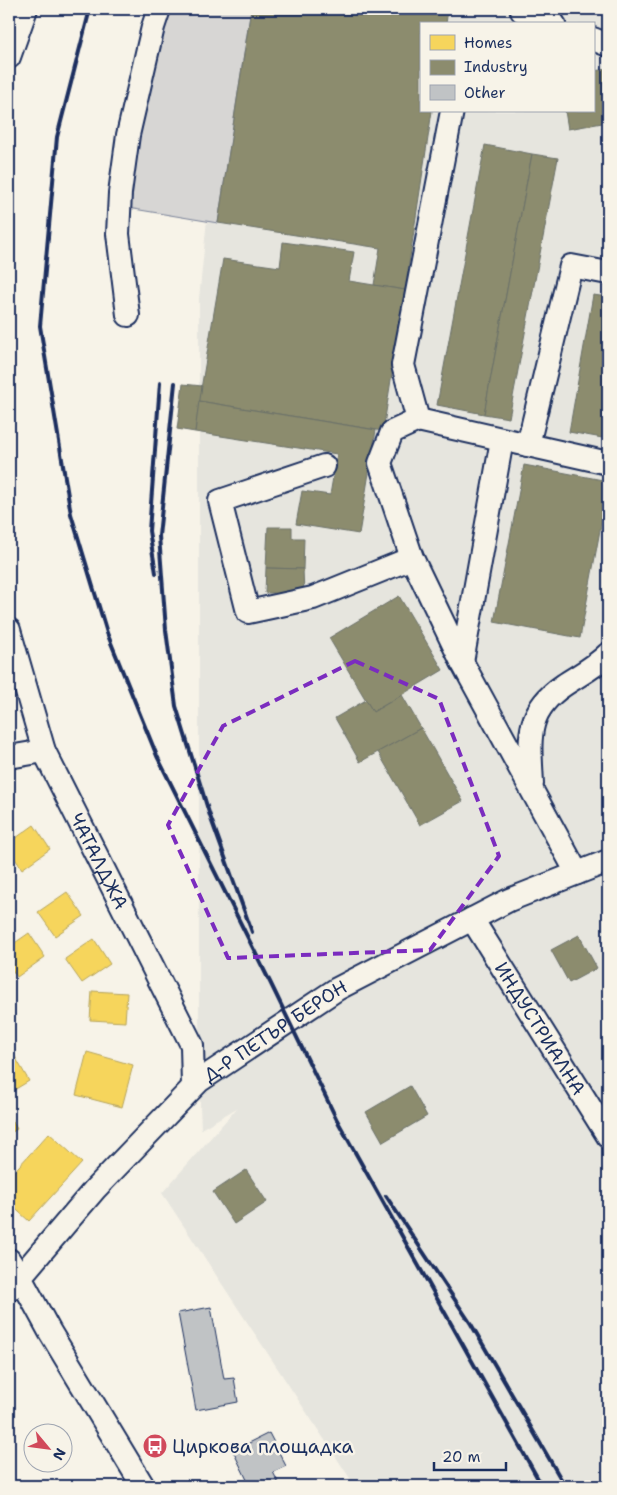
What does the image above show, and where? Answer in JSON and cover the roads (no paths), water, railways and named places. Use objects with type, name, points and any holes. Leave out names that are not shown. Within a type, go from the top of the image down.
[{"type":"street","points":[[9,57],[26,9]]},
{"type":"street","points":[[128,315],[118,234],[120,193],[128,135],[153,27],[159,9]]},
{"type":"street","points":[[518,13],[547,22]]},
{"type":"street","points":[[594,39],[608,45]]},
{"type":"street","points":[[418,420],[403,365],[452,112]]},
{"type":"street","points":[[528,445],[571,266],[608,273]]},
{"type":"street","points":[[577,873],[462,662],[412,558],[380,463],[392,432],[418,420],[608,463]]},
{"type":"street","points":[[462,662],[502,440]]},
{"type":"street","points":[[324,466],[220,501],[248,612],[313,598],[412,558]]},
{"type":"street","name":"ЧАТАЛДЖА","points":[[9,630],[44,751],[192,1045],[193,1086]]},
{"type":"street","points":[[533,792],[530,745],[532,728],[540,707],[563,686],[606,660]]},
{"type":"street","points":[[9,757],[44,751]]},
{"type":"street","name":"Д-Р ПЕТЪР БЕРОН","points":[[12,1276],[199,1081],[337,990],[509,900],[608,861]]},
{"type":"street","name":"ИНДУСТРИАЛНА","points":[[472,919],[608,1136]]},
{"type":"street","points":[[12,1276],[50,1332],[143,1486]]},
{"type":"railway","points":[[90,9],[57,137],[40,326],[71,514],[107,633],[157,756],[337,1120],[542,1486]]},
{"type":"railway","points":[[156,573],[149,531],[160,383]]},
{"type":"railway","points":[[175,383],[159,536],[166,630],[176,706],[210,816],[252,932]]},
{"type":"railway","points":[[386,1196],[471,1324],[565,1486]]},
{"type":"place","name":"Циркова площадка","points":[[155,1446]]}]
